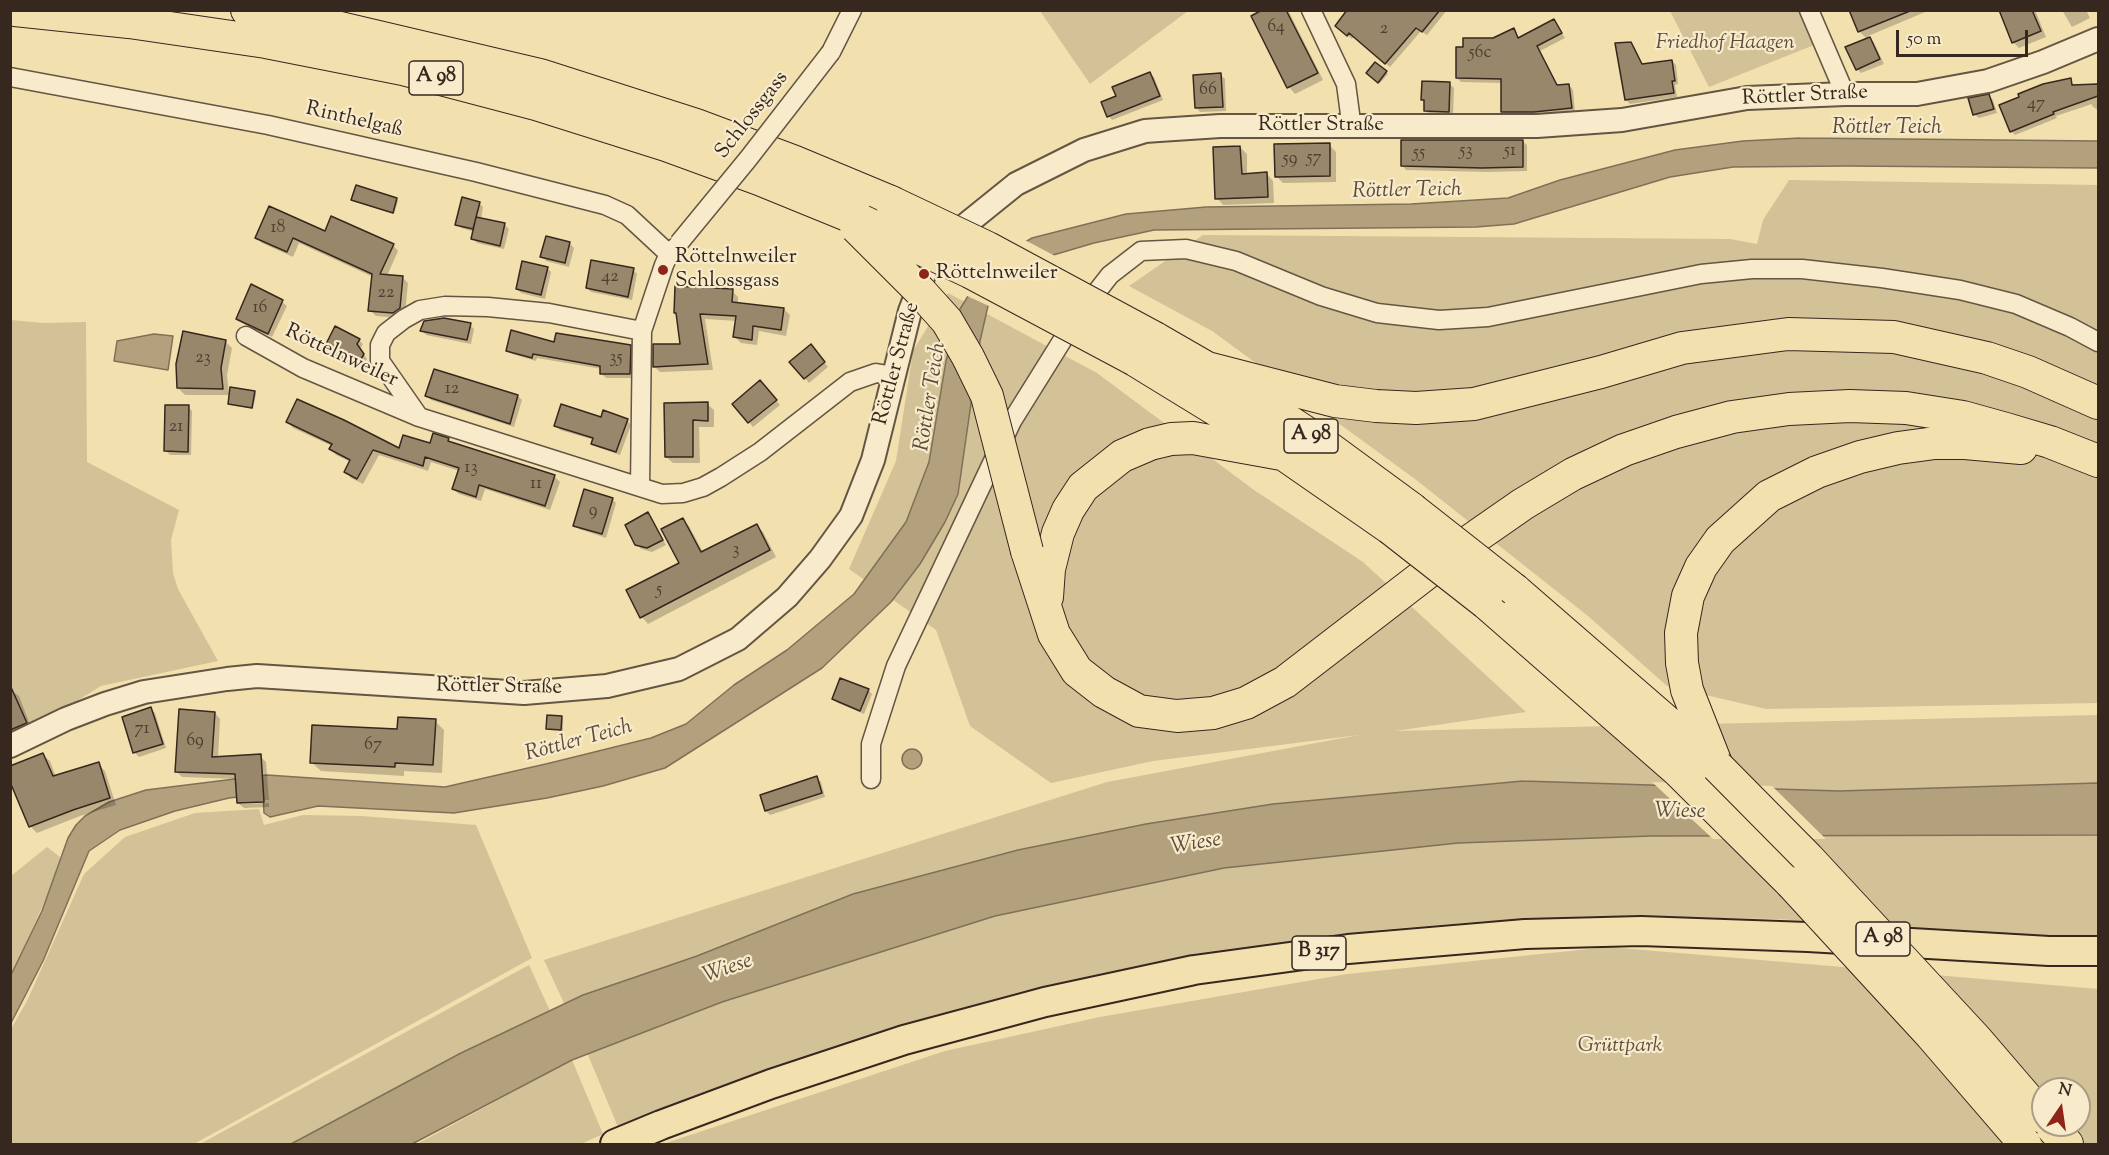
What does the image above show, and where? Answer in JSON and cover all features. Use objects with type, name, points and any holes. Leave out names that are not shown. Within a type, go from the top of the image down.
[{"type":"highway","name":"A 98","points":[[15,10],[129,22],[266,42],[403,69],[536,104],[666,145],[759,179],[1145,349],[1207,368],[1322,443],[1486,603],[1677,770],[1791,883],[1930,1035],[2025,1144]]},
{"type":"highway","name":"A 98","points":[[247,10],[332,26],[540,75],[696,125],[795,162],[891,202],[988,248],[1145,349],[1203,401],[1287,455],[1401,518],[1515,590],[1718,766],[1832,884],[2031,1103]]},
{"type":"highway","points":[[853,220],[947,321],[987,396],[1027,551],[1054,634],[1077,671],[1104,692],[1139,711],[1177,716],[1213,713],[1246,703],[1285,682],[1454,552],[1523,504],[1572,474],[1624,450],[1732,417],[1789,409],[1850,406],[1905,408],[1963,417],[2050,442],[2097,461]]},
{"type":"highway","points":[[1207,368],[1335,401],[1416,408],[1474,404],[1693,346],[1788,334],[1893,337],[1986,357],[2028,372],[2098,403]]},
{"type":"highway","points":[[1047,607],[1049,569],[1058,533],[1068,510],[1083,487],[1100,471],[1122,456],[1150,444],[1171,439],[1193,438],[1287,455]]},
{"type":"highway","points":[[1718,766],[1687,690],[1682,663],[1681,633],[1688,596],[1701,567],[1720,540],[1769,496],[1817,472],[1860,457],[1898,448],[1935,443],[2000,445],[2097,461]]},
{"type":"main road","name":"B 317","points":[[615,1144],[771,1084],[904,1040],[1045,1002],[1194,970],[1348,949],[1502,936],[1641,931],[1808,937],[2049,951],[2098,951]]},
{"type":"main road","name":"B 317","points":[[2049,951],[2098,960]]},
{"type":"street","name":"Schlossgass","points":[[674,249],[831,52],[852,10]]},
{"type":"street","points":[[1311,10],[1346,84],[1350,114],[1349,125]]},
{"type":"street","points":[[1809,10],[1845,94]]},
{"type":"street","name":"Röttler Straße","points":[[10,746],[66,719],[105,704],[144,692],[227,679],[257,676],[524,693],[607,686],[679,669],[738,639],[787,597],[820,559],[851,516],[873,460],[910,311],[930,259],[954,234],[1016,184],[1084,150],[1145,131],[1220,126],[1537,126],[1622,120],[1747,98],[1917,94],[1988,81],[2043,62],[2098,39]]},
{"type":"street","name":"Rinthelgaß","points":[[10,77],[268,124],[476,172],[605,205],[627,215],[674,249]]},
{"type":"street","points":[[640,487],[642,331],[674,249]]},
{"type":"street","points":[[871,779],[870,744],[896,666],[1012,421],[1065,336],[1099,289],[1110,275],[1141,251],[1186,249],[1236,261],[1322,296],[1377,313],[1439,320],[1498,315],[1701,274],[1752,269],[1802,269],[1960,290],[2016,304],[2070,327],[2098,342]]},
{"type":"street","name":"Röttelnweiler","points":[[419,417],[380,361],[380,345],[386,333],[420,310],[446,306],[488,307],[549,314],[642,331]]},
{"type":"street","name":"Röttelnweiler","points":[[246,336],[303,368],[419,417],[662,494],[703,487],[760,452],[850,382],[876,373],[893,376]]},
{"type":"green space","points":[[1040,11],[1188,11],[1090,84]]},
{"type":"green space","name":"Friedhof Haagen","points":[[1670,11],[1799,11],[1814,45],[1709,87]]},
{"type":"green space","points":[[1789,180],[2098,185],[2098,703],[1766,709],[1667,686],[1588,616],[1415,479],[1212,331],[1129,286],[1203,235],[1730,239],[1757,244],[1763,220]]},
{"type":"green space","points":[[948,293],[1097,373],[1254,490],[1363,562],[1526,712],[1395,731],[2098,715],[2098,940],[1777,919],[1597,916],[1488,921],[1378,930],[1188,958],[1023,991],[898,1026],[764,1071],[618,1127],[544,960],[1107,782],[1359,735],[1153,761],[1051,783],[970,726],[936,630],[849,569],[896,461],[913,351]]},
{"type":"green space","points":[[11,320],[43,323],[86,322],[87,462],[179,510],[171,540],[173,573],[178,589],[218,661],[101,686],[11,742]]},
{"type":"green space","points":[[259,809],[264,825],[303,815],[361,816],[476,825],[532,958],[194,1144],[11,1144],[11,1029],[27,1001],[84,874],[125,837],[195,813]]},
{"type":"green space","points":[[47,847],[60,857],[55,878],[11,977],[11,876]]},
{"type":"green space","name":"Grüttpark","points":[[1609,947],[2098,989],[2098,1144],[663,1144],[945,1051],[1100,1017],[1347,974]]},
{"type":"green space","points":[[529,965],[550,1011],[291,1144],[200,1144]]},
{"type":"green space","points":[[572,1060],[603,1134],[581,1144],[417,1144]]},
{"type":"water","points":[[1800,138],[2098,141],[2098,168],[1733,167],[1670,177],[1514,224],[1476,227],[1154,230],[1094,243],[1043,258],[1019,273],[988,306],[980,341],[958,494],[945,522],[920,564],[891,602],[822,668],[665,768],[603,786],[547,798],[454,813],[318,806],[270,817],[264,813],[263,794],[229,798],[175,811],[120,830],[89,851],[43,961],[11,1023],[10,977],[42,911],[68,838],[85,816],[109,802],[146,790],[267,775],[445,787],[651,738],[686,724],[734,685],[787,650],[854,594],[906,522],[929,462],[946,361],[960,309],[988,264],[1032,238],[1126,214],[1206,207],[1411,204],[1508,198],[1560,180],[1675,150],[1743,141]]},
{"type":"water","points":[[154,334],[173,336],[168,370],[114,361],[117,341]]},
{"type":"water","points":[[908,749],[916,749],[922,755],[922,763],[916,769],[908,769],[902,763],[902,755]]},
{"type":"water","name":"Wiese","points":[[1523,781],[1839,791],[2098,783],[2098,835],[1651,836],[1458,843],[1224,868],[995,916],[722,1002],[572,1060],[412,1144],[291,1144],[461,1053],[583,995],[697,956],[853,894],[1018,850],[1146,824],[1273,804]]},
{"type":"pier","points":[[1023,239],[1057,257],[1021,275],[991,307],[965,295],[986,261]]},
{"type":"pier","points":[[1652,782],[1772,786],[1826,839],[1713,839]]},
{"type":"building","points":[[1262,10],[1286,10],[1318,73],[1287,88],[1251,16]]},
{"type":"building","points":[[1347,10],[1440,10],[1422,32],[1416,28],[1385,64],[1349,33],[1347,36],[1335,26]]},
{"type":"building","points":[[1849,10],[1910,10],[1910,11],[1858,32]]},
{"type":"building","points":[[1999,10],[2032,10],[2041,31],[2012,43]]},
{"type":"building","points":[[1554,19],[1562,33],[1537,46],[1557,85],[1569,84],[1572,108],[1534,112],[1501,112],[1501,79],[1456,78],[1456,47],[1463,47],[1463,38],[1493,38],[1514,28],[1518,38]]},
{"type":"building","points":[[1870,37],[1880,59],[1856,70],[1845,47]]},
{"type":"building","points":[[1631,42],[1642,64],[1672,60],[1674,93],[1625,100],[1615,43]]},
{"type":"building","points":[[1375,62],[1387,71],[1378,83],[1366,73]]},
{"type":"building","points":[[1150,72],[1160,96],[1107,117],[1101,102],[1116,96],[1112,87]]},
{"type":"building","points":[[1221,73],[1223,107],[1195,108],[1193,75]]},
{"type":"building","points":[[2071,78],[2072,85],[2098,84],[2098,96],[2053,112],[2054,114],[2010,132],[1999,105],[2043,84]]},
{"type":"building","points":[[1422,81],[1450,82],[1449,112],[1424,111],[1424,100],[1421,100]]},
{"type":"building","points":[[1989,94],[1994,109],[1973,115],[1968,98]]},
{"type":"building","points":[[1401,140],[1523,140],[1523,167],[1401,166]]},
{"type":"building","points":[[1330,143],[1330,176],[1275,177],[1274,144]]},
{"type":"building","points":[[1240,146],[1242,174],[1267,172],[1268,197],[1215,199],[1213,147]]},
{"type":"building","points":[[356,185],[397,198],[393,213],[351,200]]},
{"type":"building","points":[[462,197],[480,202],[473,229],[455,225]]},
{"type":"building","points":[[269,206],[325,231],[331,216],[394,244],[380,274],[403,276],[400,308],[393,313],[368,311],[372,274],[293,238],[287,252],[255,238]]},
{"type":"building","points":[[476,217],[505,223],[500,246],[471,239]]},
{"type":"building","points":[[546,236],[570,242],[565,263],[540,257]]},
{"type":"building","points":[[591,260],[634,268],[628,297],[586,288]]},
{"type":"building","points":[[522,261],[548,267],[541,295],[516,289]]},
{"type":"building","points":[[251,284],[283,300],[268,334],[236,319]]},
{"type":"building","points":[[675,286],[733,289],[732,302],[784,308],[781,330],[753,326],[752,340],[733,337],[736,316],[700,314],[708,364],[653,367],[653,344],[680,344],[676,313],[674,313]]},
{"type":"building","points":[[444,318],[471,323],[467,340],[420,331],[424,321]]},
{"type":"building","points":[[335,326],[360,339],[357,344],[364,354],[357,366],[323,350]]},
{"type":"building","points":[[511,330],[554,342],[556,333],[631,345],[630,374],[600,374],[600,366],[533,354],[532,358],[506,351]]},
{"type":"building","points":[[183,331],[226,340],[221,368],[223,389],[177,388],[176,364]]},
{"type":"building","points":[[811,344],[825,362],[804,379],[789,362]]},
{"type":"building","points":[[434,369],[518,395],[510,424],[425,396]]},
{"type":"building","points":[[760,380],[777,400],[748,423],[732,404]]},
{"type":"building","points":[[230,387],[255,391],[252,408],[228,404]]},
{"type":"building","points":[[297,399],[399,448],[403,435],[430,443],[433,433],[449,438],[448,441],[555,475],[545,506],[479,485],[476,497],[452,489],[459,468],[425,457],[423,466],[373,450],[357,479],[344,472],[350,460],[329,449],[332,444],[286,422]]},
{"type":"building","points":[[708,402],[708,421],[693,420],[693,457],[665,457],[664,403]]},
{"type":"building","points":[[561,404],[601,417],[603,410],[628,419],[616,452],[591,444],[593,438],[554,426]]},
{"type":"building","points":[[165,405],[189,405],[188,452],[164,451]]},
{"type":"building","points":[[584,489],[613,498],[602,534],[573,526]]},
{"type":"building","points":[[648,512],[663,540],[647,548],[635,545],[625,525]]},
{"type":"building","points":[[683,518],[701,552],[757,524],[770,550],[640,618],[626,590],[679,563],[661,529]]},
{"type":"building","points":[[840,678],[869,689],[860,711],[832,699]]},
{"type":"building","points":[[10,685],[27,723],[10,730]]},
{"type":"building","points":[[151,707],[163,744],[133,753],[122,717]]},
{"type":"building","points":[[179,709],[215,712],[212,757],[261,754],[264,802],[237,803],[235,774],[175,772]]},
{"type":"building","points":[[547,715],[562,716],[561,730],[546,729]]},
{"type":"building","points":[[398,717],[436,719],[433,765],[395,763],[395,767],[310,763],[312,725],[397,729]]},
{"type":"building","points":[[43,753],[53,776],[99,762],[110,798],[29,827],[10,782],[10,766]]},
{"type":"building","points":[[817,776],[822,793],[765,811],[760,795]]},
{"type":"place","name":"Röttelnweiler Schlossgass","points":[[663,270]]},
{"type":"place","name":"Röttelnweiler","points":[[924,274]]},
{"type":"water label","name":"Röttler Teich","points":[[1887,129]]},
{"type":"water label","name":"Röttler Teich","points":[[1407,192]]},
{"type":"water label","name":"Röttler Teich","points":[[932,397]]},
{"type":"water label","name":"Röttler Teich","points":[[579,742]]}]
